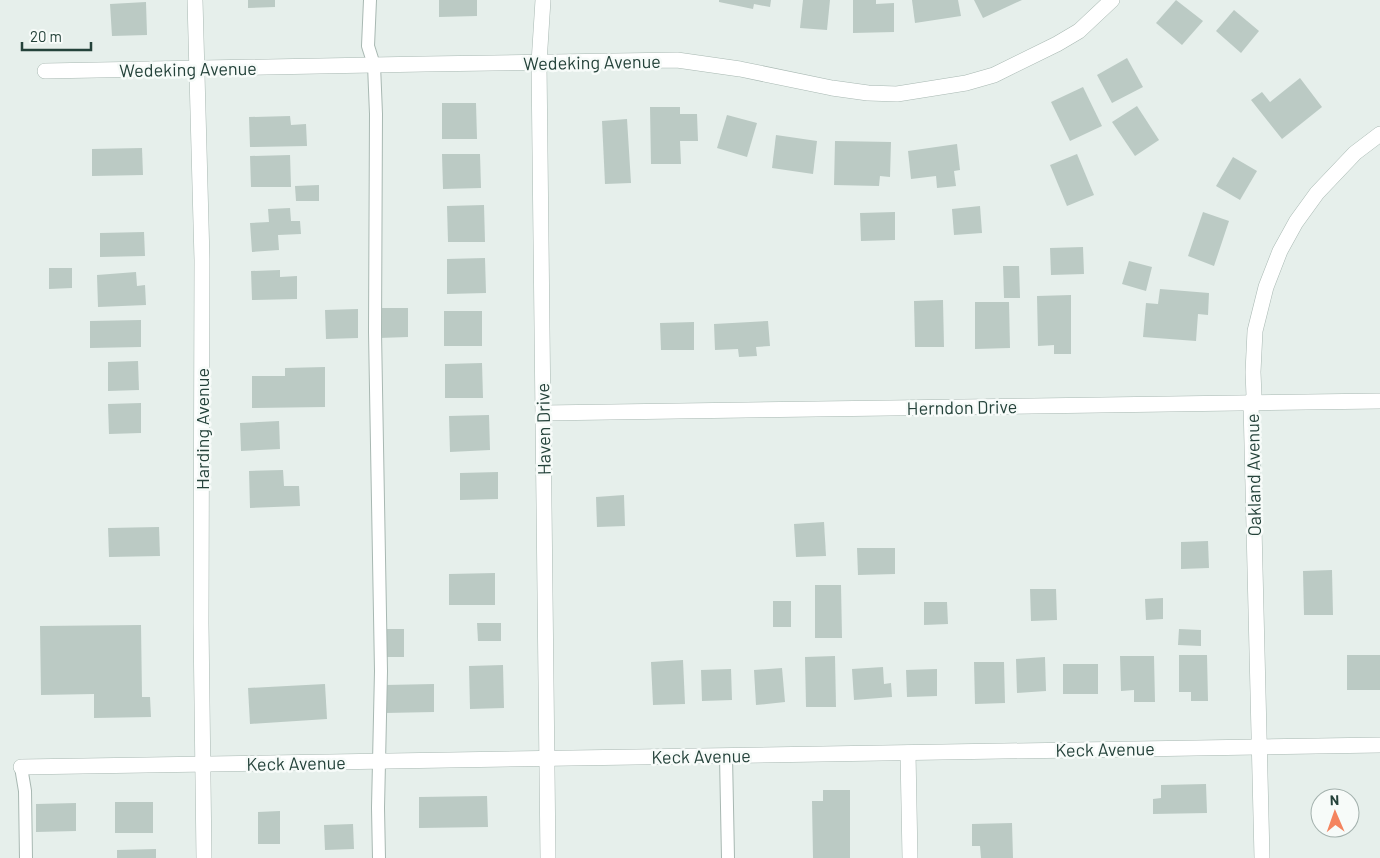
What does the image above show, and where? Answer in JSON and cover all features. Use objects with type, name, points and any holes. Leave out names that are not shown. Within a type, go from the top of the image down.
[{"type":"street","name":"Harding Avenue","points":[[195,0],[202,260],[202,764],[204,858]]},
{"type":"street","name":"Haven Drive","points":[[542,0],[539,63],[548,858]]},
{"type":"street","name":"Wedeking Avenue","points":[[45,72],[677,60],[740,69],[832,88],[868,93],[897,94],[966,83],[994,75],[1057,44],[1078,31],[1112,0]]},
{"type":"street","name":"Oakland Avenue","points":[[1262,858],[1251,403],[1254,396],[1252,372],[1255,331],[1266,287],[1280,251],[1296,222],[1317,193],[1355,153],[1380,134]]},
{"type":"street","name":"Herndon Drive","points":[[544,413],[1380,401]]},
{"type":"street","name":"Keck Avenue","points":[[21,767],[1380,745]]},
{"type":"street","points":[[908,753],[910,858]]},
{"type":"lane","points":[[370,0],[368,46],[374,65],[376,114],[375,332],[381,671],[379,858]]},
{"type":"lane","points":[[726,756],[728,858]]},
{"type":"lane","points":[[21,767],[25,791],[26,858]]},
{"type":"building","points":[[248,0],[275,0],[275,7],[248,8]]},
{"type":"building","points":[[439,0],[477,0],[477,16],[439,17]]},
{"type":"building","points":[[719,0],[771,0],[770,7],[754,4],[753,9],[719,2]]},
{"type":"building","points":[[803,0],[830,0],[827,30],[800,28]]},
{"type":"building","points":[[853,0],[876,0],[876,4],[894,3],[894,32],[853,33]]},
{"type":"building","points":[[912,0],[958,0],[961,16],[915,23]]},
{"type":"building","points":[[974,0],[1022,0],[983,18]]},
{"type":"building","points":[[1176,0],[1203,21],[1182,45],[1156,23]]},
{"type":"building","points":[[146,2],[147,35],[112,36],[110,4]]},
{"type":"building","points":[[1234,10],[1259,31],[1241,53],[1216,31]]},
{"type":"building","points":[[1127,58],[1143,87],[1112,103],[1097,75]]},
{"type":"building","points":[[1300,78],[1322,107],[1282,139],[1251,100],[1262,92],[1270,102]]},
{"type":"building","points":[[1083,87],[1102,126],[1070,141],[1051,102]]},
{"type":"building","points":[[442,103],[476,103],[477,139],[442,139]]},
{"type":"building","points":[[1137,106],[1159,140],[1135,156],[1112,122]]},
{"type":"building","points":[[650,107],[680,107],[680,114],[697,114],[698,141],[680,141],[681,164],[651,164]]},
{"type":"building","points":[[727,115],[757,123],[747,157],[717,148]]},
{"type":"building","points":[[290,116],[291,125],[306,124],[307,146],[250,147],[249,117]]},
{"type":"building","points":[[627,119],[631,183],[605,184],[602,121]]},
{"type":"building","points":[[776,135],[817,141],[813,174],[772,168]]},
{"type":"building","points":[[835,141],[891,142],[890,177],[880,176],[879,186],[834,185]]},
{"type":"building","points":[[957,144],[960,170],[954,171],[956,186],[937,188],[936,176],[911,179],[908,151]]},
{"type":"building","points":[[142,148],[143,175],[92,176],[92,149]]},
{"type":"building","points":[[442,154],[480,154],[481,188],[443,189]]},
{"type":"building","points":[[1077,154],[1094,195],[1067,206],[1050,165]]},
{"type":"building","points":[[290,155],[291,187],[251,187],[250,156]]},
{"type":"building","points":[[1233,157],[1257,171],[1240,200],[1216,186]]},
{"type":"building","points":[[319,185],[319,201],[296,201],[295,186]]},
{"type":"building","points":[[484,205],[485,242],[448,242],[447,206]]},
{"type":"building","points":[[980,206],[982,233],[954,235],[952,209]]},
{"type":"building","points":[[290,208],[291,221],[300,221],[301,234],[278,235],[279,250],[252,252],[250,223],[269,222],[268,209]]},
{"type":"building","points":[[895,212],[895,240],[861,241],[860,213]]},
{"type":"building","points":[[1203,212],[1229,221],[1214,266],[1188,256]]},
{"type":"building","points":[[144,232],[145,256],[100,257],[100,233]]},
{"type":"building","points":[[1083,247],[1084,274],[1051,275],[1050,248]]},
{"type":"building","points":[[485,258],[486,293],[447,294],[447,259]]},
{"type":"building","points":[[1129,261],[1152,267],[1146,291],[1122,284]]},
{"type":"building","points":[[1003,266],[1019,266],[1020,298],[1004,298]]},
{"type":"building","points":[[49,268],[72,268],[72,288],[49,289]]},
{"type":"building","points":[[280,270],[280,277],[297,276],[297,299],[252,300],[251,271]]},
{"type":"building","points":[[136,272],[137,286],[145,285],[146,305],[98,307],[97,275]]},
{"type":"building","points":[[1160,289],[1209,293],[1208,315],[1198,314],[1196,341],[1143,337],[1146,303],[1158,304]]},
{"type":"building","points":[[1071,295],[1071,354],[1054,354],[1054,345],[1038,346],[1037,296]]},
{"type":"building","points":[[943,300],[944,347],[915,347],[914,301]]},
{"type":"building","points":[[975,302],[1009,302],[1010,348],[975,349]]},
{"type":"building","points":[[379,308],[408,308],[408,337],[379,338]]},
{"type":"building","points":[[358,309],[358,338],[326,339],[325,310]]},
{"type":"building","points":[[444,311],[482,311],[482,346],[444,346]]},
{"type":"building","points":[[141,320],[141,347],[90,348],[90,321]]},
{"type":"building","points":[[768,321],[770,346],[756,347],[757,356],[739,357],[738,349],[715,350],[714,324]]},
{"type":"building","points":[[694,322],[694,350],[661,350],[660,323]]},
{"type":"building","points":[[138,361],[139,390],[108,391],[108,362]]},
{"type":"building","points":[[482,363],[483,398],[445,398],[445,364]]},
{"type":"building","points":[[325,367],[325,407],[252,408],[252,376],[285,376],[285,368]]},
{"type":"building","points":[[141,403],[141,433],[109,434],[108,404]]},
{"type":"building","points":[[489,415],[490,450],[450,452],[449,416]]},
{"type":"building","points":[[279,421],[280,449],[241,451],[240,423]]},
{"type":"building","points":[[283,470],[284,486],[299,486],[300,506],[250,508],[249,471]]},
{"type":"building","points":[[498,472],[498,499],[460,500],[460,473]]},
{"type":"building","points":[[624,495],[625,526],[597,527],[596,497]]},
{"type":"building","points":[[824,522],[826,556],[796,557],[794,524]]},
{"type":"building","points":[[159,527],[160,556],[109,557],[108,528]]},
{"type":"building","points":[[1208,541],[1209,568],[1181,569],[1181,542]]},
{"type":"building","points":[[857,548],[895,548],[895,574],[858,575]]},
{"type":"building","points":[[1332,570],[1333,615],[1304,615],[1303,571]]},
{"type":"building","points":[[495,573],[495,605],[449,605],[449,574]]},
{"type":"building","points":[[815,585],[841,585],[842,638],[815,638]]},
{"type":"building","points":[[1030,589],[1056,589],[1057,620],[1031,621]]},
{"type":"building","points":[[1163,598],[1163,619],[1146,620],[1145,599]]},
{"type":"building","points":[[773,601],[791,601],[791,627],[773,627]]},
{"type":"building","points":[[924,602],[947,602],[948,624],[924,625]]},
{"type":"building","points":[[477,623],[501,623],[501,641],[478,641]]},
{"type":"building","points":[[141,625],[142,697],[150,697],[151,717],[94,718],[94,694],[41,695],[40,626]]},
{"type":"building","points":[[383,629],[404,629],[404,657],[384,657]]},
{"type":"building","points":[[1179,629],[1201,630],[1201,646],[1178,645]]},
{"type":"building","points":[[1179,655],[1207,655],[1208,701],[1191,701],[1191,692],[1179,692]]},
{"type":"building","points":[[1347,655],[1380,655],[1380,690],[1347,690]]},
{"type":"building","points":[[835,656],[836,707],[806,707],[805,657]]},
{"type":"building","points":[[1120,656],[1154,656],[1155,702],[1134,702],[1134,690],[1121,691]]},
{"type":"building","points":[[1045,657],[1046,691],[1017,693],[1016,659]]},
{"type":"building","points":[[683,660],[685,704],[653,705],[651,662]]},
{"type":"building","points":[[974,662],[1004,662],[1005,703],[975,704]]},
{"type":"building","points":[[1063,664],[1098,664],[1098,694],[1063,694]]},
{"type":"building","points":[[503,665],[504,708],[470,709],[469,666]]},
{"type":"building","points":[[883,667],[884,684],[891,683],[892,697],[854,700],[852,669]]},
{"type":"building","points":[[782,668],[785,702],[756,705],[754,670]]},
{"type":"building","points":[[731,669],[732,700],[702,701],[701,670]]},
{"type":"building","points":[[937,669],[937,696],[907,697],[906,670]]},
{"type":"building","points":[[325,684],[327,719],[250,724],[248,688]]},
{"type":"building","points":[[434,684],[434,712],[385,713],[385,685]]},
{"type":"building","points":[[1206,784],[1207,813],[1153,814],[1153,799],[1161,798],[1161,785]]},
{"type":"building","points":[[823,790],[850,790],[850,858],[813,858],[812,801],[823,801]]},
{"type":"building","points":[[487,796],[488,827],[419,828],[419,797]]},
{"type":"building","points":[[115,802],[153,802],[153,833],[115,833]]},
{"type":"building","points":[[76,803],[76,831],[36,832],[36,804]]},
{"type":"building","points":[[280,811],[280,844],[258,844],[258,812]]},
{"type":"building","points":[[1012,823],[1013,858],[981,858],[980,846],[972,846],[972,824]]},
{"type":"building","points":[[353,824],[354,849],[325,850],[324,825]]},
{"type":"building","points":[[156,849],[156,858],[117,858],[117,850]]}]
